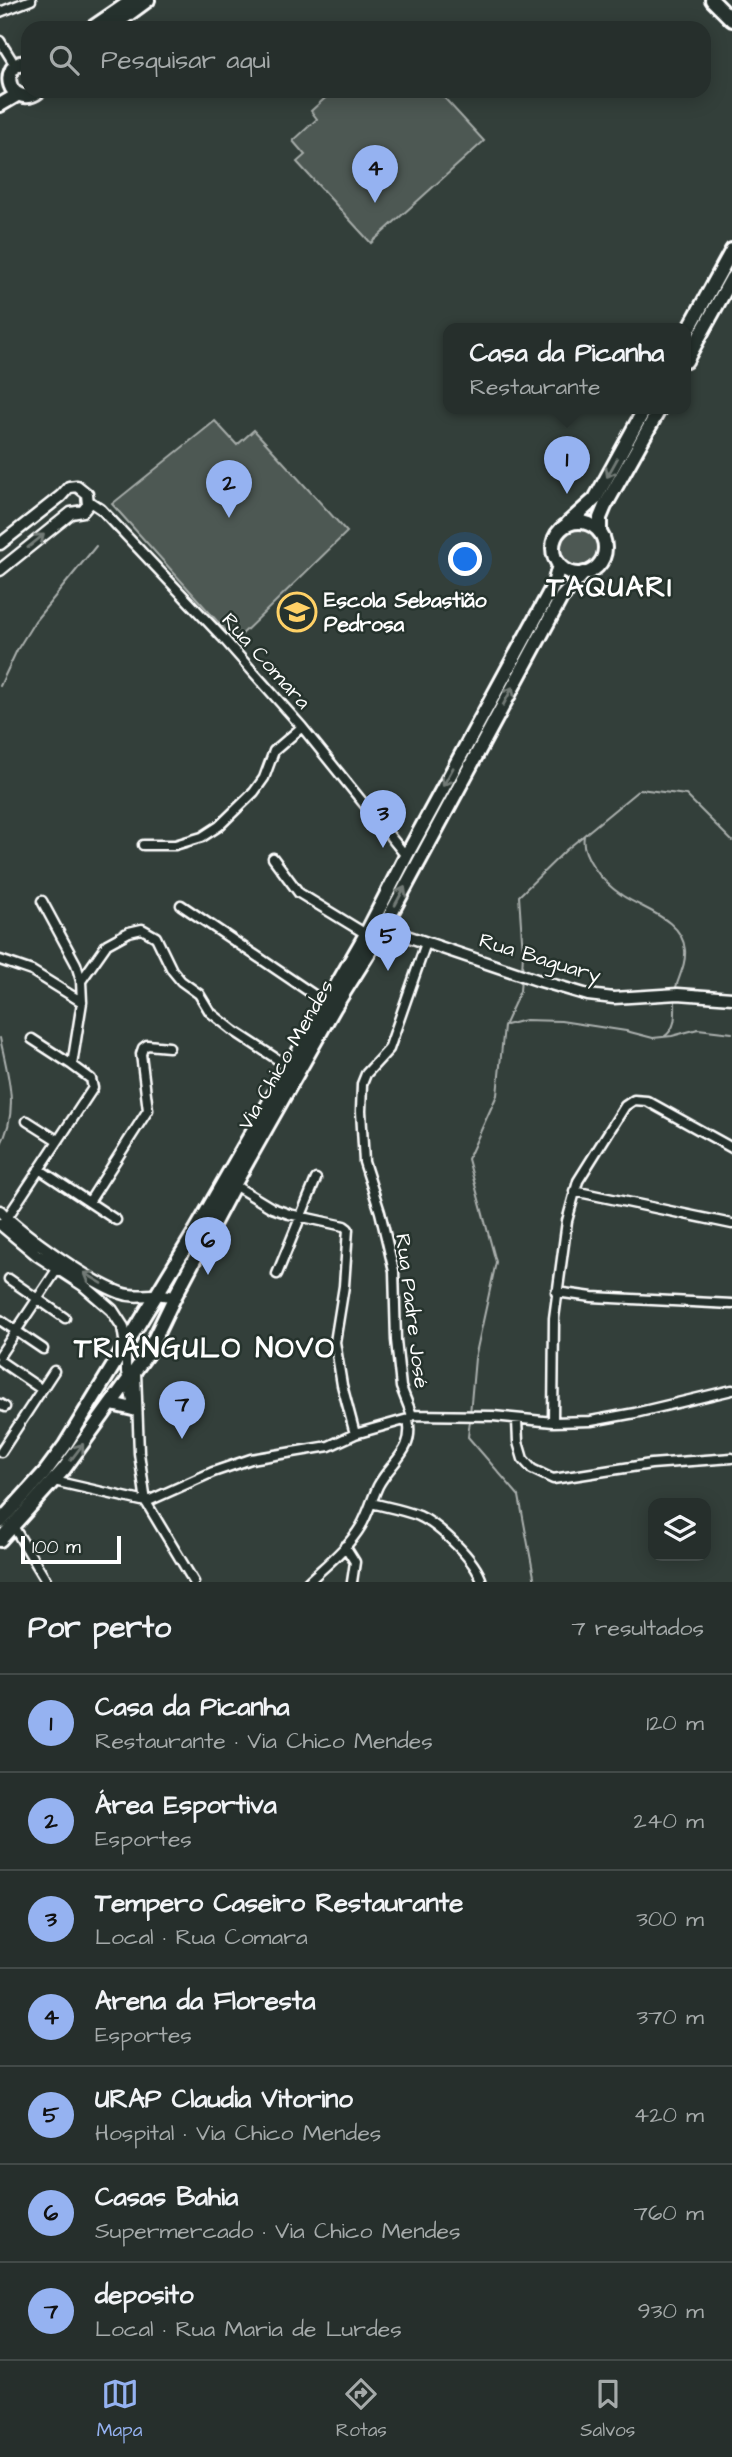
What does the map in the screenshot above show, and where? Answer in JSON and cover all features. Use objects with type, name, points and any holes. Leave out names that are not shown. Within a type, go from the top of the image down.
[{"type":"main road","points":[[102,21],[132,0]]},
{"type":"main road","points":[[120,21],[148,0]]},
{"type":"main road","points":[[712,0],[732,20]]},
{"type":"main road","points":[[21,65],[9,74],[4,87],[21,96]]},
{"type":"main road","points":[[0,105],[17,95]]},
{"type":"main road","points":[[691,325],[732,250]]},
{"type":"main road","points":[[691,352],[732,278]]},
{"type":"main road","points":[[642,414],[595,499],[558,532],[553,546],[555,559],[559,565],[574,573],[584,573],[601,562],[604,542],[600,533],[600,518],[657,414]]},
{"type":"main road","points":[[564,527],[581,522],[589,524],[600,533]]},
{"type":"main road","name":"Via Chico Mendes","points":[[0,1522],[55,1458],[157,1295],[366,934],[405,856],[554,584],[559,565]]},
{"type":"main road","name":"Via Chico Mendes","points":[[0,1540],[54,1481],[144,1360],[234,1185],[334,1008],[383,928],[561,597],[584,573]]},
{"type":"main road","points":[[126,1346],[144,1360]]},
{"type":"main road","points":[[112,1404],[135,1415]]},
{"type":"street","points":[[0,12],[31,0]]},
{"type":"street","points":[[0,41],[21,63]]},
{"type":"street","points":[[0,544],[69,487],[77,486],[85,490],[89,500],[83,511],[71,513],[0,570]]},
{"type":"street","points":[[61,496],[64,508],[71,513]]},
{"type":"street","name":"Rua Comara","points":[[89,500],[101,509],[223,638],[302,727],[405,856]]},
{"type":"street","points":[[143,845],[175,845],[219,827],[259,785],[274,751],[302,727]]},
{"type":"street","points":[[273,858],[299,893],[366,934]]},
{"type":"street","points":[[42,901],[76,964],[81,981],[82,1002],[72,1065]]},
{"type":"street","points":[[181,905],[326,1003]]},
{"type":"street","name":"Rua Baguary","points":[[383,928],[588,995],[614,998],[678,994],[730,1000]]},
{"type":"street","points":[[81,981],[97,956],[115,938],[142,929],[150,932],[156,937],[176,976],[199,994],[210,1012],[289,1067]]},
{"type":"street","name":"Rua Padre José","points":[[308,1582],[345,1546],[360,1527],[379,1485],[406,1446],[410,1434],[410,1417],[401,1387],[396,1340],[394,1270],[364,1162],[361,1111],[362,1084],[366,1074],[389,1049],[426,943]]},
{"type":"street","points":[[0,960],[32,971],[82,1002]]},
{"type":"street","points":[[2,1218],[39,1169],[94,1085],[89,1077],[32,1040]]},
{"type":"street","points":[[89,1202],[148,1110],[141,1054],[143,1048],[147,1045],[169,1047]]},
{"type":"street","points":[[553,1422],[556,1292],[574,1191],[629,1103],[643,1100],[655,1105],[732,1148]]},
{"type":"street","points":[[27,1121],[57,1140]]},
{"type":"street","points":[[39,1169],[116,1220]]},
{"type":"street","points":[[277,1274],[316,1179]]},
{"type":"street","points":[[234,1185],[272,1208],[348,1229],[344,1286],[335,1342],[342,1385],[355,1434]]},
{"type":"street","points":[[574,1191],[732,1224]]},
{"type":"street","points":[[2,1218],[83,1272],[117,1291],[140,1297],[168,1295],[174,1298]]},
{"type":"street","points":[[2,1218],[37,1255],[83,1285],[117,1315],[123,1327],[126,1346],[128,1383],[135,1415],[146,1502],[191,1581]]},
{"type":"street","points":[[0,1355],[58,1268]]},
{"type":"street","points":[[9,1279],[65,1318]]},
{"type":"street","points":[[556,1292],[592,1297],[732,1304]]},
{"type":"street","points":[[0,1320],[43,1349]]},
{"type":"street","points":[[0,1361],[41,1389]]},
{"type":"street","points":[[1,1452],[54,1371]]},
{"type":"street","points":[[135,1415],[136,1372]]},
{"type":"street","points":[[54,1481],[146,1502],[225,1467],[265,1455],[329,1446],[355,1434],[410,1417],[443,1414],[553,1422],[603,1420],[732,1390]]},
{"type":"street","points":[[517,1420],[518,1442],[523,1459],[532,1469],[553,1479],[651,1464],[732,1458]]},
{"type":"street","points":[[371,1503],[418,1516],[429,1522],[463,1553],[476,1568],[482,1582]]},
{"type":"street","points":[[13,1526],[47,1582]]},
{"type":"street","points":[[345,1546],[355,1562],[352,1582]]},
{"type":"shaded area","points":[[325,98],[444,98],[484,141],[371,243],[297,162],[305,155],[293,141],[317,119],[311,111]]},
{"type":"shaded area","points":[[215,421],[237,445],[254,430],[347,532],[235,641],[112,504]]},
{"type":"shaded area","points":[[581,528],[596,534],[602,549],[596,564],[581,570],[566,564],[560,549],[566,534]]},
{"type":"waterway","points":[[0,686],[35,621],[96,546]]},
{"type":"waterway","points":[[522,972],[519,896],[566,850],[640,789],[686,795],[732,841]]},
{"type":"waterway","points":[[584,836],[587,855],[606,883],[623,896],[662,917],[678,931],[683,940],[685,955],[676,987]]},
{"type":"waterway","points":[[470,1414],[475,1358],[496,1262],[468,1159],[497,1095],[504,1026],[520,991],[521,977]]},
{"type":"waterway","points":[[665,1036],[673,1024],[675,1000]]},
{"type":"waterway","points":[[506,1025],[525,1020],[561,1021],[653,1038],[698,1029],[732,1033]]},
{"type":"waterway","points":[[0,1038],[9,1079],[11,1106],[10,1119],[0,1146]]},
{"type":"waterway","points":[[470,1420],[468,1437],[519,1496],[535,1582]]},
{"type":"place","name":"Arena da Floresta","points":[[375,203]]},
{"type":"place","name":"Casa da Picanha","points":[[567,494]]},
{"type":"place","name":"Área Esportiva","points":[[229,518]]},
{"type":"place","name":"Escola Sebastião Pedrosa","points":[[297,612]]},
{"type":"place","name":"Tempero Caseiro Restaurante","points":[[383,848]]},
{"type":"place","name":"URAP Claudia Vitorino","points":[[388,971]]},
{"type":"place","name":"Casas Bahia","points":[[208,1275]]},
{"type":"place","name":"deposito","points":[[182,1439]]},
{"type":"district","name":"TAQUARI","points":[[610,587]]},
{"type":"district","name":"TRIÂNGULO NOVO","points":[[205,1348]]}]
